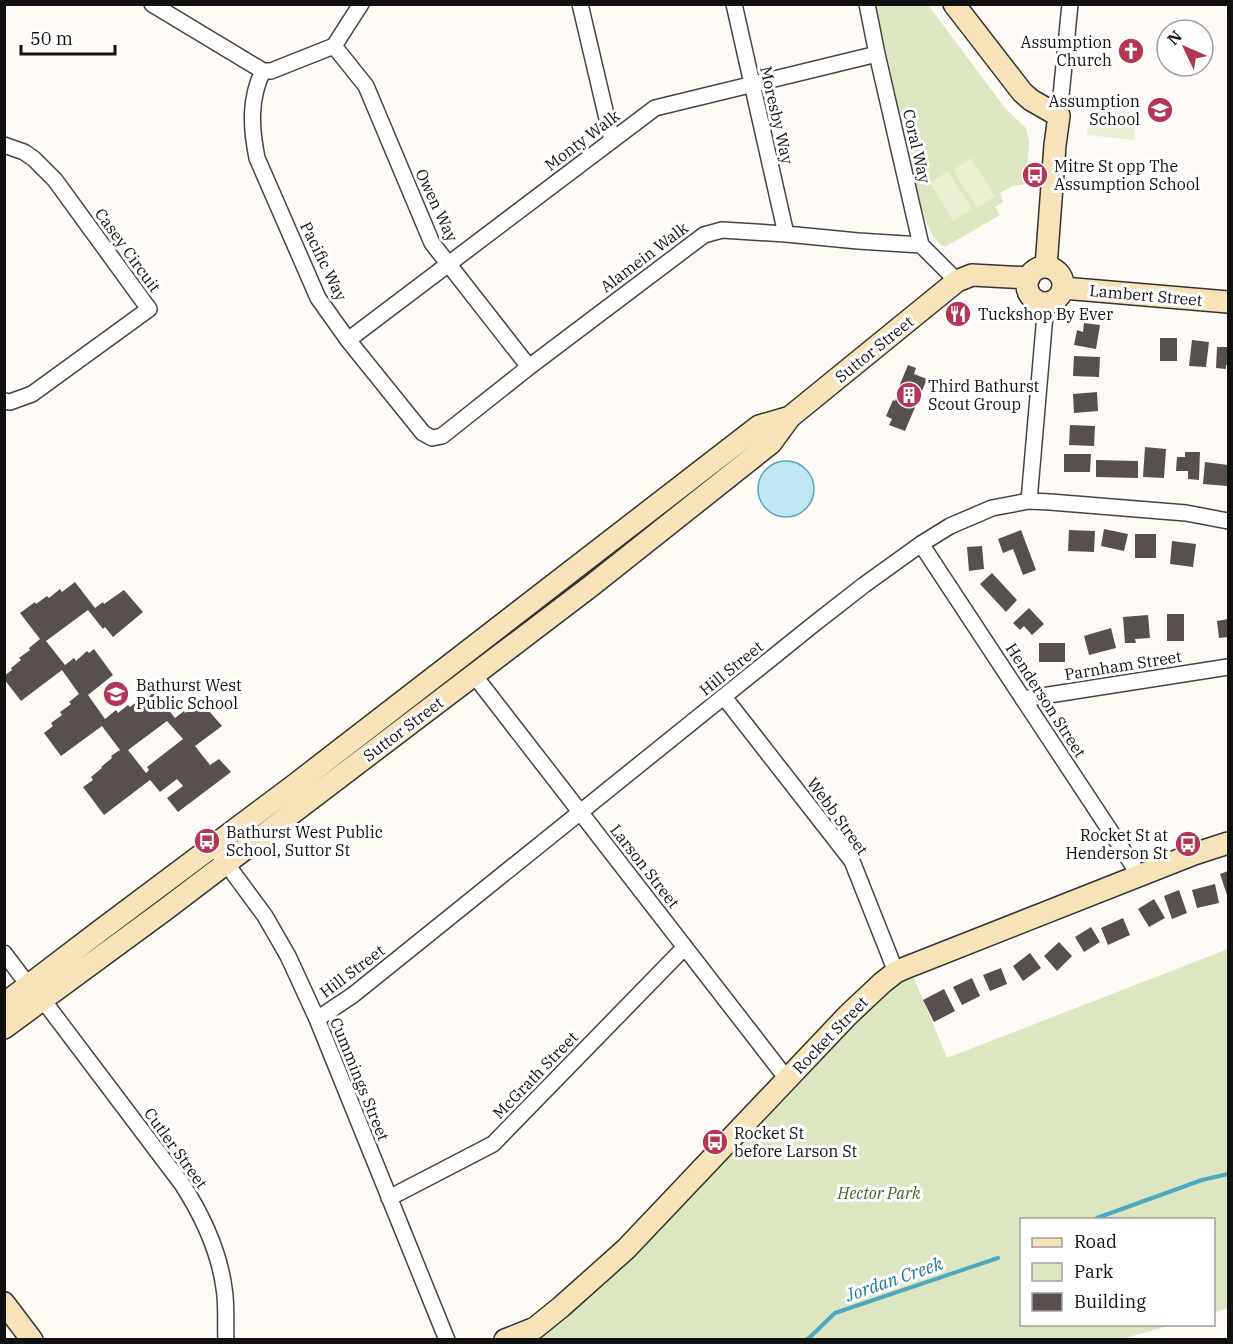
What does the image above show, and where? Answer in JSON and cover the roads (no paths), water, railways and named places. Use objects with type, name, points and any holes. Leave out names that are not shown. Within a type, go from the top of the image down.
[{"type":"main road","points":[[954,4],[1022,92],[1031,100],[1059,116],[1034,278],[1032,297],[1046,303],[1057,298],[1063,288],[1061,276],[1052,268],[1034,278]]},
{"type":"main road","name":"Suttor Street","points":[[4,1004],[36,993],[225,863],[474,675],[600,579],[771,442],[790,417],[957,281],[972,275],[1034,278]]},
{"type":"main road","name":"Lambert Street","points":[[1063,288],[1228,302]]},
{"type":"main road","name":"Suttor Street","points":[[4,1028],[36,993],[101,930],[292,787],[759,426],[790,417]]},
{"type":"main road","name":"Rocket Street","points":[[505,1340],[535,1328],[626,1249],[859,1004],[896,972],[1194,854],[1228,843]]},
{"type":"main road","points":[[4,1303],[32,1340]]},
{"type":"street","points":[[152,4],[263,71],[271,71],[334,45],[361,4]]},
{"type":"street","points":[[580,4],[612,140]]},
{"type":"street","name":"Moresby Way","points":[[734,4],[786,234]]},
{"type":"street","name":"Coral Way","points":[[867,4],[921,245]]},
{"type":"street","points":[[1059,116],[1070,4]]},
{"type":"street","name":"Owen Way","points":[[334,45],[366,86],[432,243],[529,367]]},
{"type":"street","name":"Monty Walk","points":[[348,340],[655,108],[877,54]]},
{"type":"street","name":"Pacific Way","points":[[263,71],[257,82],[252,113],[257,158],[318,298],[348,340],[423,433],[432,438]]},
{"type":"street","name":"Casey Circuit","points":[[4,145],[24,152],[55,180],[149,309],[32,394],[10,402],[4,401]]},
{"type":"street","name":"Alamein Walk","points":[[432,438],[442,436],[704,235],[722,231],[921,245]]},
{"type":"street","points":[[921,245],[957,281]]},
{"type":"street","points":[[1029,501],[1046,303]]},
{"type":"street","name":"Hill Street","points":[[317,1019],[353,995],[839,604],[921,544],[950,526],[992,508],[1029,501],[1186,513],[1228,521]]},
{"type":"street","name":"Henderson Street","points":[[921,544],[1140,876]]},
{"type":"street","name":"Parnham Street","points":[[1023,699],[1228,667]]},
{"type":"street","name":"Larson Street","points":[[474,675],[787,1079]]},
{"type":"street","name":"Webb Street","points":[[724,697],[852,861],[896,972]]},
{"type":"street","name":"Cummings Street","points":[[213,846],[271,926],[288,956],[317,1019],[447,1340]]},
{"type":"street","name":"McGrath Street","points":[[389,1198],[493,1144],[684,946]]},
{"type":"street","name":"Cutler Street","points":[[4,953],[194,1202],[216,1253],[224,1288],[226,1340]]},
{"type":"water","points":[[786,461],[797,463],[806,469],[812,478],[814,489],[812,500],[806,509],[797,515],[786,517],[775,515],[766,509],[760,500],[758,489],[760,478],[766,469],[775,463]]},
{"type":"waterway","name":"Jordan Creek","points":[[1097,1218],[1202,1180],[1228,1174]]},
{"type":"waterway","name":"Jordan Creek","points":[[805,1340],[835,1313],[998,1258]]},
{"type":"place","name":"Assumption Church","points":[[1131,51]]},
{"type":"place","name":"Assumption School","points":[[1160,110]]},
{"type":"place","name":"Mitre St opp The Assumption School","points":[[1035,175]]},
{"type":"place","name":"Tuckshop By Ever","points":[[958,314]]},
{"type":"place","name":"Third Bathurst Scout Group","points":[[909,395]]},
{"type":"place","name":"Bathurst West Public School","points":[[116,694]]},
{"type":"place","name":"Bathurst West Public School, Suttor St","points":[[207,841]]},
{"type":"place","name":"Rocket St at Henderson St","points":[[1188,844]]},
{"type":"place","name":"Rocket St before Larson St","points":[[715,1142]]},
{"type":"park label","name":"Hector Park","points":[[879,1193]]}]
